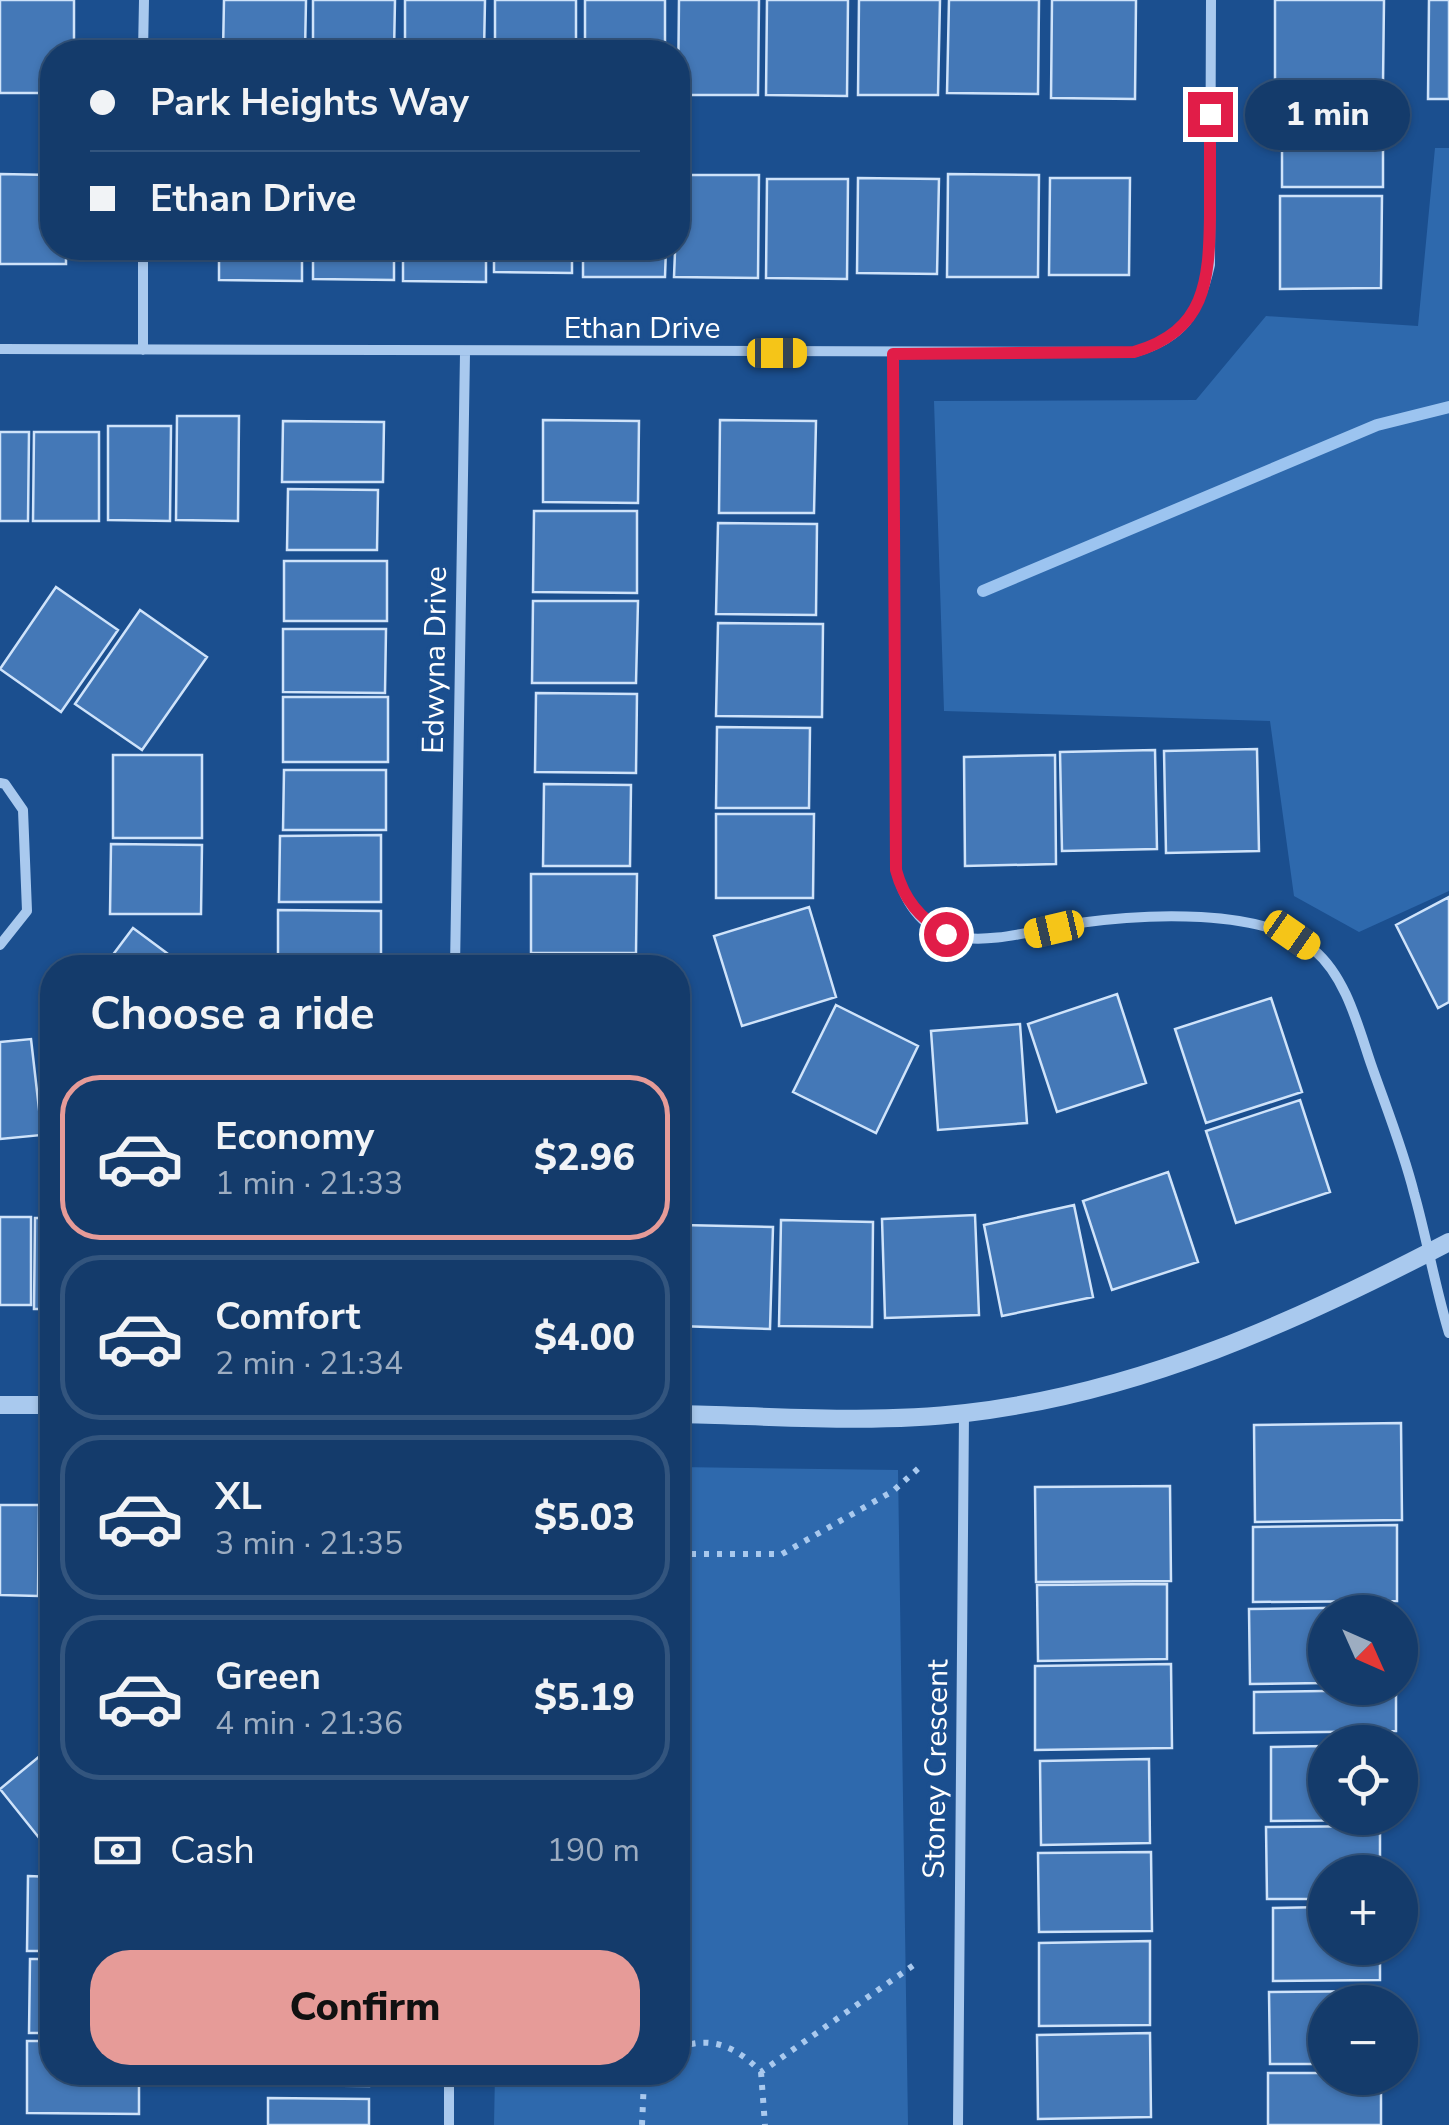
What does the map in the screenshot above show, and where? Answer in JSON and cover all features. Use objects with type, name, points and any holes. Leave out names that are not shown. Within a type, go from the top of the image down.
[{"type":"street","points":[[144,0],[144,40]]},
{"type":"street","name":"Ethan Drive","points":[[0,349],[1134,352],[1159,344],[1178,331],[1194,312],[1210,265],[1210,0]]},
{"type":"street","points":[[143,260],[143,350]]},
{"type":"street","name":"Edwyna Drive","points":[[455,955],[464,352]]},
{"type":"street","points":[[893,354],[896,870],[902,892],[930,924],[965,939],[1009,938],[1077,923],[1217,918],[1262,924],[1292,935],[1317,952],[1342,987],[1408,1168],[1449,1333]]},
{"type":"street","points":[[0,783],[6,784],[23,810],[27,911],[0,946]]},
{"type":"street","points":[[690,1414],[898,1418],[1024,1404],[1121,1382],[1232,1346],[1337,1300],[1449,1242]]},
{"type":"street","points":[[0,1405],[40,1405]]},
{"type":"street","name":"Stoney Crescent","points":[[958,2125],[964,1413]]},
{"type":"street","points":[[449,2085],[449,2125]]},
{"type":"path","points":[[690,1554],[782,1554],[893,1491],[920,1467]]},
{"type":"path","points":[[760,2072],[918,1962]]},
{"type":"path","points":[[690,2043],[710,2042],[732,2048],[760,2072],[765,2125]]},
{"type":"path","points":[[642,2125],[645,2085]]},
{"type":"shaded area","points":[[1435,148],[1449,148],[1449,891],[1359,932],[1294,896],[1270,721],[944,711],[934,401],[1196,400],[1266,316],[1418,326]]},
{"type":"shaded area","points":[[690,1467],[898,1470],[908,2125],[494,2125],[495,2085],[690,2085]]},
{"type":"building","points":[[0,0],[74,0],[74,40],[40,40],[40,93],[0,93]]},
{"type":"building","points":[[224,0],[306,0],[305,40],[223,40]]},
{"type":"building","points":[[313,0],[395,0],[394,40],[313,40]]},
{"type":"building","points":[[405,0],[485,0],[484,40],[405,40]]},
{"type":"building","points":[[495,0],[576,0],[576,40],[495,40]]},
{"type":"building","points":[[585,0],[665,0],[665,40],[585,40]]},
{"type":"building","points":[[679,0],[759,0],[758,95],[690,95],[690,40],[679,40]]},
{"type":"building","points":[[767,0],[848,0],[847,96],[766,95]]},
{"type":"building","points":[[859,0],[940,0],[938,95],[858,95]]},
{"type":"building","points":[[949,0],[1039,0],[1038,94],[947,93]]},
{"type":"building","points":[[1052,0],[1136,0],[1135,99],[1051,98]]},
{"type":"building","points":[[1275,0],[1384,0],[1383,83],[1275,83]]},
{"type":"building","points":[[1429,0],[1449,0],[1449,99],[1428,99]]},
{"type":"building","points":[[1282,97],[1383,97],[1383,187],[1282,187]]},
{"type":"building","points":[[0,174],[40,175],[40,260],[66,260],[66,264],[0,264]]},
{"type":"building","points":[[948,174],[1039,175],[1038,277],[947,277]]},
{"type":"building","points":[[690,175],[759,175],[758,278],[674,277],[675,260],[690,260]]},
{"type":"building","points":[[858,178],[939,179],[937,274],[857,273]]},
{"type":"building","points":[[1050,178],[1130,178],[1129,275],[1049,275]]},
{"type":"building","points":[[767,179],[848,179],[847,279],[766,278]]},
{"type":"building","points":[[1280,196],[1382,196],[1381,288],[1280,289]]},
{"type":"building","points":[[219,260],[302,260],[302,281],[219,280]]},
{"type":"building","points":[[313,260],[394,260],[394,280],[313,279]]},
{"type":"building","points":[[403,260],[486,260],[486,282],[403,281]]},
{"type":"building","points":[[494,260],[572,260],[572,273],[494,272]]},
{"type":"building","points":[[583,260],[666,260],[665,277],[583,277]]},
{"type":"building","points":[[177,416],[239,416],[238,521],[176,520]]},
{"type":"building","points":[[543,420],[639,421],[638,503],[543,502]]},
{"type":"building","points":[[720,420],[816,421],[814,513],[719,513]]},
{"type":"building","points":[[283,421],[384,422],[383,482],[282,482]]},
{"type":"building","points":[[108,426],[171,426],[170,521],[108,520]]},
{"type":"building","points":[[0,432],[29,432],[28,521],[0,521]]},
{"type":"building","points":[[34,432],[99,432],[99,521],[33,521]]},
{"type":"building","points":[[288,489],[378,490],[377,550],[287,550]]},
{"type":"building","points":[[534,511],[637,511],[637,593],[533,592]]},
{"type":"building","points":[[718,523],[817,524],[816,615],[716,614]]},
{"type":"building","points":[[284,561],[387,561],[387,621],[284,621]]},
{"type":"building","points":[[56,587],[118,630],[61,712],[0,669]]},
{"type":"building","points":[[533,601],[638,601],[636,683],[532,683]]},
{"type":"building","points":[[140,610],[207,657],[142,750],[75,704]]},
{"type":"building","points":[[718,623],[823,624],[822,717],[716,716]]},
{"type":"building","points":[[283,629],[386,629],[385,693],[283,692]]},
{"type":"building","points":[[536,693],[637,694],[636,773],[535,772]]},
{"type":"building","points":[[283,697],[388,697],[388,762],[283,762]]},
{"type":"building","points":[[717,727],[810,728],[809,808],[716,808]]},
{"type":"building","points":[[1257,749],[1259,851],[1166,853],[1164,751]]},
{"type":"building","points":[[1155,750],[1157,849],[1062,851],[1060,752]]},
{"type":"building","points":[[113,755],[202,755],[202,838],[113,838]]},
{"type":"building","points":[[1055,755],[1056,864],[965,866],[964,757]]},
{"type":"building","points":[[284,770],[386,770],[386,830],[283,830]]},
{"type":"building","points":[[544,784],[631,785],[630,866],[543,866]]},
{"type":"building","points":[[716,814],[814,814],[813,898],[716,898]]},
{"type":"building","points":[[381,835],[381,902],[279,902],[280,836]]},
{"type":"building","points":[[111,844],[202,845],[201,914],[110,914]]},
{"type":"building","points":[[531,874],[637,874],[636,953],[531,953]]},
{"type":"building","points":[[1449,897],[1449,1002],[1438,1008],[1396,925]]},
{"type":"building","points":[[809,907],[836,997],[742,1026],[714,936]]},
{"type":"building","points":[[278,910],[381,911],[381,955],[278,955]]},
{"type":"building","points":[[133,928],[169,955],[113,955]]},
{"type":"building","points":[[1117,994],[1146,1083],[1057,1112],[1028,1024]]},
{"type":"building","points":[[1271,998],[1302,1092],[1206,1123],[1175,1029]]},
{"type":"building","points":[[836,1005],[918,1046],[876,1133],[793,1092]]},
{"type":"building","points":[[1020,1024],[1027,1123],[938,1130],[931,1031]]},
{"type":"building","points":[[31,1039],[40,1135],[0,1139],[0,1042]]},
{"type":"building","points":[[1300,1100],[1330,1192],[1236,1223],[1206,1131]]},
{"type":"building","points":[[1168,1172],[1198,1262],[1112,1290],[1083,1201]]},
{"type":"building","points":[[1074,1205],[1093,1297],[1002,1316],[984,1225]]},
{"type":"building","points":[[975,1215],[979,1315],[885,1318],[882,1219]]},
{"type":"building","points":[[0,1217],[31,1217],[31,1305],[0,1305]]},
{"type":"building","points":[[35,1218],[40,1218],[40,1309],[34,1309]]},
{"type":"building","points":[[781,1220],[873,1222],[872,1327],[779,1326]]},
{"type":"building","points":[[690,1225],[773,1227],[770,1329],[690,1326]]},
{"type":"building","points":[[1401,1423],[1402,1520],[1255,1522],[1254,1425]]},
{"type":"building","points":[[1170,1486],[1171,1581],[1036,1582],[1035,1487]]},
{"type":"building","points":[[0,1505],[39,1505],[38,1596],[0,1595]]},
{"type":"building","points":[[1397,1525],[1397,1595],[1308,1595],[1308,1602],[1253,1602],[1253,1527]]},
{"type":"building","points":[[1167,1584],[1167,1659],[1038,1661],[1037,1585]]},
{"type":"building","points":[[1308,1608],[1308,1683],[1250,1684],[1249,1609]]},
{"type":"building","points":[[1171,1664],[1172,1748],[1035,1750],[1035,1666]]},
{"type":"building","points":[[1308,1691],[1308,1705],[1396,1705],[1396,1725],[1308,1725],[1308,1732],[1254,1733],[1254,1692]]},
{"type":"building","points":[[1308,1746],[1308,1821],[1271,1821],[1271,1747]]},
{"type":"building","points":[[40,1756],[40,1839],[0,1789]]},
{"type":"building","points":[[1149,1759],[1150,1843],[1041,1845],[1040,1761]]},
{"type":"building","points":[[1266,1827],[1308,1827],[1308,1835],[1380,1835],[1380,1855],[1308,1855],[1308,1899],[1267,1899]]},
{"type":"building","points":[[1151,1852],[1152,1931],[1039,1932],[1038,1853]]},
{"type":"building","points":[[28,1876],[40,1876],[40,1951],[27,1951]]},
{"type":"building","points":[[1308,1907],[1308,1965],[1380,1965],[1380,1980],[1273,1981],[1273,1908]]},
{"type":"building","points":[[1150,1941],[1150,2025],[1039,2026],[1039,1943]]},
{"type":"building","points":[[30,1959],[40,1959],[40,2033],[29,2033]]},
{"type":"building","points":[[1269,1992],[1308,1992],[1308,2064],[1270,2064]]},
{"type":"building","points":[[1150,2033],[1151,2117],[1038,2119],[1037,2035]]},
{"type":"building","points":[[27,2041],[40,2041],[40,2085],[139,2085],[139,2114],[27,2113]]},
{"type":"building","points":[[1268,2073],[1308,2073],[1308,2095],[1381,2095],[1381,2125],[1268,2125]]},
{"type":"building","points":[[268,2098],[369,2099],[369,2125],[268,2125]]},
{"type":"waterway","points":[[983,591],[1377,425],[1449,407]]},
{"type":"route","points":[[946,934],[914,909],[902,892],[896,870],[893,354],[1134,352],[1159,344],[1178,331],[1194,312],[1210,265],[1210,114]]}]
